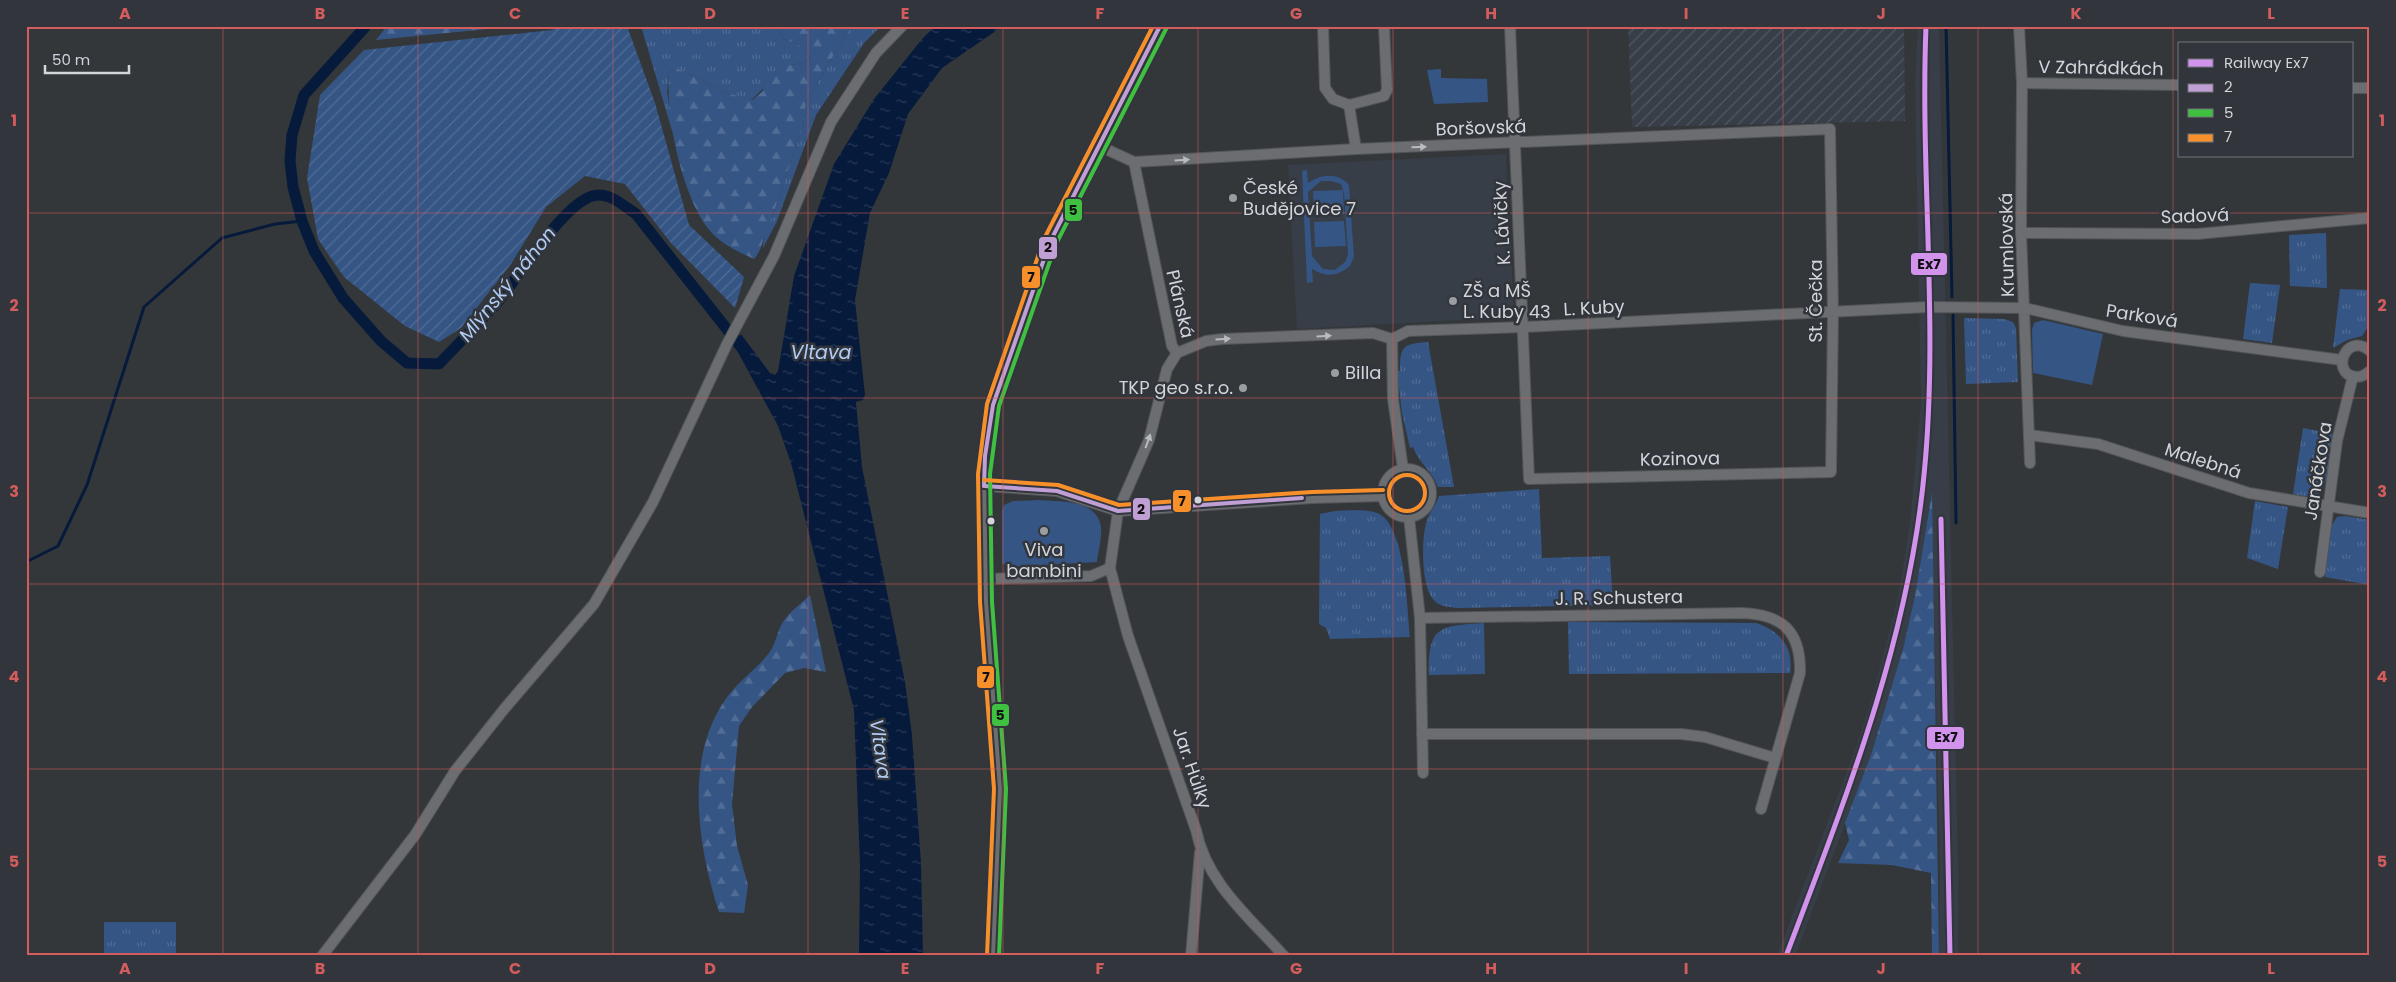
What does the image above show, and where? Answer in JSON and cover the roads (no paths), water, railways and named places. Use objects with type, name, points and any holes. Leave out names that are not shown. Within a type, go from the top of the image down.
[{"type":"street","points":[[322,956],[415,835],[456,771],[472,750],[505,708],[594,604],[653,502],[728,342],[774,256],[831,122],[876,53],[902,26]]},
{"type":"street","points":[[993,956],[1000,789],[986,579],[984,486],[985,456],[989,427],[1002,380],[1050,242],[1160,26]]},
{"type":"street","points":[[1323,26],[1325,88],[1333,99],[1349,105],[1384,96],[1387,90],[1384,26]]},
{"type":"street","name":"K. Lávičky","points":[[1510,26],[1530,478]]},
{"type":"street","name":"Krumlovská","points":[[2019,26],[2022,83],[2022,233],[2030,463]]},
{"type":"street","name":"V Zahrádkách","points":[[2022,83],[2178,85]]},
{"type":"street","points":[[2354,88],[2370,88]]},
{"type":"street","points":[[1349,105],[1356,149]]},
{"type":"street","name":"Boršovská","points":[[1134,162],[1356,149],[1830,129]]},
{"type":"street","name":"St. Čečka","points":[[1830,129],[1833,312],[1830,472]]},
{"type":"street","points":[[1098,145],[1134,162]]},
{"type":"street","name":"Plánská","points":[[1110,568],[1118,511],[1149,440],[1168,369],[1177,353],[1172,346],[1134,162]]},
{"type":"street","name":"Sadová","points":[[2022,233],[2197,234],[2370,218]]},
{"type":"street","name":"L. Kuby","points":[[1392,339],[1408,331],[1524,328],[1932,307]]},
{"type":"street","name":"Parková","points":[[1932,307],[2025,308],[2123,331],[2342,360]]},
{"type":"street","points":[[1177,353],[1206,341],[1222,339],[1373,333],[1392,339],[1393,399],[1403,468]]},
{"type":"street","points":[[2368,346],[2350,347],[2342,360],[2344,370],[2353,376],[2363,376],[2370,371]]},
{"type":"street","name":"Janáčkova","points":[[2320,572],[2337,441],[2353,376]]},
{"type":"street","name":"Malebná","points":[[2029,434],[2098,444],[2249,493],[2370,512]]},
{"type":"street","points":[[1403,468],[1413,469],[1422,474],[1429,482],[1432,491],[1426,509],[1409,517],[1400,516],[1392,512],[1383,496],[1387,478],[1403,468]]},
{"type":"street","name":"Kozinova","points":[[1530,478],[1830,472]]},
{"type":"street","points":[[984,486],[1058,491],[1118,511],[1302,498],[1383,496]]},
{"type":"street","points":[[1409,517],[1420,618],[1422,773]]},
{"type":"street","points":[[986,579],[1091,576],[1110,568]]},
{"type":"street","name":"Jar. Hůlky","points":[[1110,568],[1128,636],[1196,830],[1200,851],[1222,887],[1284,956]]},
{"type":"street","name":"J. R. Schustera","points":[[1420,618],[1762,613],[1779,621],[1793,636],[1801,652],[1800,672],[1775,758]]},
{"type":"street","points":[[1422,734],[1682,734],[1705,737],[1775,758],[1760,808]]},
{"type":"street","points":[[1191,956],[1200,851]]},
{"type":"water","name":"Vltava","points":[[935,26],[1003,26],[942,68],[908,114],[889,173],[870,213],[855,300],[865,395],[863,400],[856,402],[862,467],[905,682],[912,735],[921,863],[923,956],[859,956],[860,865],[854,710],[791,463],[778,426],[734,345],[741,334],[770,373],[775,375],[778,371],[794,276],[834,164],[874,99],[922,39]]},
{"type":"waterway","name":"Mlýnský náhon","points":[[366,26],[304,95],[292,135],[290,161],[293,187],[302,221],[314,251],[343,298],[381,341],[407,363],[439,364],[497,303],[558,223],[573,208],[587,198],[599,195],[614,199],[636,214],[745,352]]},
{"type":"waterway","points":[[1946,26],[1952,297]]},
{"type":"waterway","points":[[26,562],[58,546],[87,485],[144,307],[222,238],[275,224],[302,221]]},
{"type":"waterway","points":[[1953,315],[1956,523]]},
{"type":"rail line","name":"Ex7","points":[[1786,956],[1830,839],[1871,720],[1889,660],[1916,538],[1924,475],[1930,363],[1925,138],[1926,26]]},
{"type":"rail line","name":"Ex7","points":[[1941,519],[1950,956]]},
{"type":"place","name":"České Budějovice 7","points":[[1233,198]]},
{"type":"place","name":"ZŠ a MŠ L. Kuby 43","points":[[1453,301]]},
{"type":"place","name":"Billa","points":[[1335,373]]},
{"type":"place","name":"TKP geo s.r.o.","points":[[1243,388]]},
{"type":"place","name":"Viva bambini","points":[[1044,531]]}]
